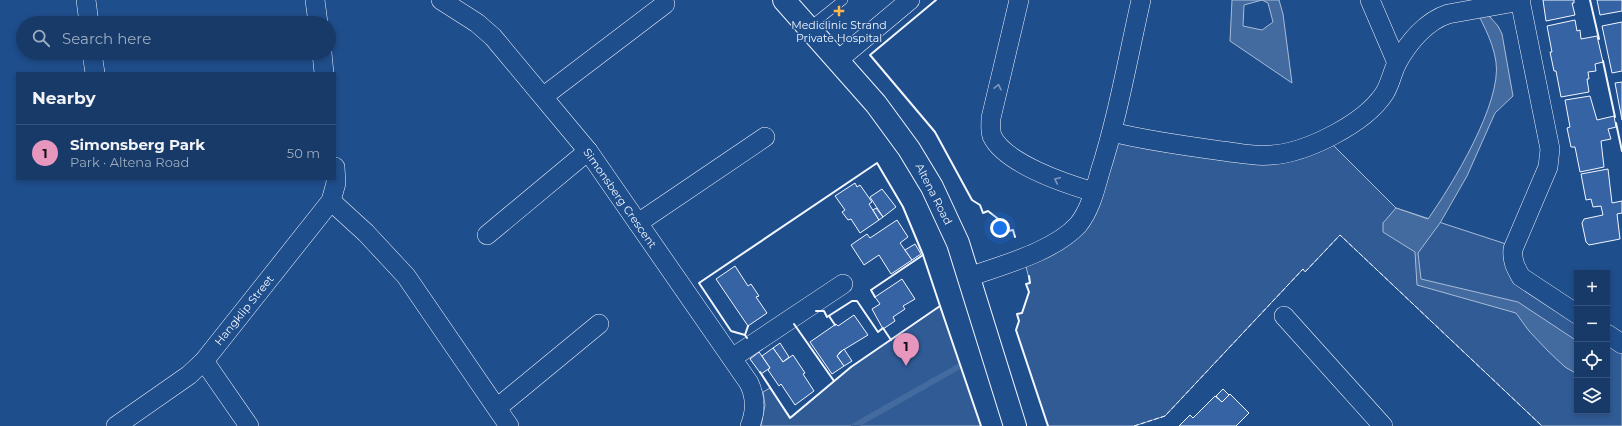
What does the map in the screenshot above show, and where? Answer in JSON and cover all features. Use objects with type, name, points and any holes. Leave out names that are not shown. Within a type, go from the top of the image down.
[{"type":"street","points":[[86,0],[87,16]]},
{"type":"street","points":[[314,0],[317,16]]},
{"type":"street","name":"Simonsberg Crescent","points":[[441,0],[477,23],[493,37],[544,96],[588,151],[732,358],[753,392],[755,409],[750,426]]},
{"type":"street","name":"Altena Road","points":[[784,0],[876,104],[921,168],[951,227],[969,277],[1015,426]]},
{"type":"street","points":[[837,61],[910,0]]},
{"type":"street","points":[[1019,0],[991,118],[992,136],[1000,148],[1009,155],[1060,182],[1094,192]]},
{"type":"street","points":[[969,277],[1021,258],[1057,241],[1077,225],[1086,213],[1112,132],[1141,0]]},
{"type":"street","points":[[1370,0],[1397,63]]},
{"type":"street","points":[[1112,132],[1176,145],[1269,156],[1282,154],[1327,138],[1363,115],[1384,94],[1397,63],[1428,24],[1437,18],[1448,14],[1521,1],[1550,149],[1550,159],[1548,168],[1513,249],[1512,257],[1515,268],[1521,277],[1574,312]]},
{"type":"street","points":[[544,96],[665,4]]},
{"type":"street","points":[[93,60],[95,72]]},
{"type":"street","points":[[323,60],[324,72]]},
{"type":"street","points":[[638,223],[765,137]]},
{"type":"street","points":[[487,235],[588,151]]},
{"type":"street","name":"Hangklip Street","points":[[116,426],[189,375],[204,361],[331,201],[336,180]]},
{"type":"street","points":[[331,201],[366,233],[406,276],[509,426]]},
{"type":"street","points":[[732,358],[843,284]]},
{"type":"street","points":[[1284,316],[1383,426]]},
{"type":"street","points":[[497,408],[599,324]]},
{"type":"street","points":[[1610,336],[1622,344]]},
{"type":"street","points":[[204,361],[249,426]]},
{"type":"lane","points":[[808,28],[843,0]]},
{"type":"shaded area","points":[[1232,0],[1262,0],[1279,0],[1283,14],[1292,83],[1230,41]],"holes":[[[1262,0],[1268,3],[1273,22],[1262,30],[1243,26],[1244,5]]]},
{"type":"shaded area","points":[[1471,0],[1487,0],[1490,17],[1498,26],[1502,34],[1513,96],[1495,113],[1467,176],[1440,223],[1418,253],[1421,279],[1518,302],[1574,339],[1574,372],[1565,367],[1548,351],[1529,331],[1516,313],[1417,285],[1415,252],[1383,232],[1383,223],[1396,208],[1428,219],[1450,186],[1473,143],[1491,99],[1496,79],[1496,62],[1492,46]]},
{"type":"shaded area","points":[[1112,133],[1246,155],[1328,140],[1396,208],[1503,243],[1512,248],[1511,257],[1574,312],[1574,414],[1610,414],[1610,337],[1622,345],[1622,426],[1542,426],[1340,235],[1305,272],[1303,269],[1165,416],[1134,426],[1048,426],[1016,330],[1019,321],[1017,314],[1022,313],[1029,292],[1026,284],[1030,283],[1024,258],[1078,226]]},
{"type":"shaded area","points":[[940,306],[981,426],[761,426],[765,405],[763,392],[770,388],[791,418],[851,367]]},
{"type":"building","points":[[1543,0],[1574,0],[1574,3],[1572,3],[1575,15],[1546,21]]},
{"type":"building","points":[[1597,0],[1622,0],[1622,11],[1600,15]]},
{"type":"building","points":[[1575,20],[1577,31],[1580,30],[1581,39],[1597,36],[1603,62],[1595,64],[1596,71],[1588,72],[1589,79],[1587,79],[1589,92],[1561,97],[1556,71],[1554,71],[1550,52],[1552,52],[1547,26]]},
{"type":"building","points":[[1622,22],[1622,71],[1612,73],[1602,26]]},
{"type":"building","points":[[1622,82],[1622,120],[1615,83]]},
{"type":"building","points":[[1590,96],[1597,120],[1614,116],[1616,127],[1608,129],[1611,139],[1601,141],[1604,167],[1580,172],[1575,147],[1571,147],[1567,128],[1570,127],[1565,100]]},
{"type":"building","points":[[1608,169],[1612,203],[1622,201],[1622,213],[1617,214],[1620,239],[1589,245],[1586,242],[1582,223],[1584,219],[1603,215],[1601,206],[1593,207],[1591,199],[1586,200],[1581,174]]},
{"type":"building","points":[[855,183],[857,187],[860,185],[872,202],[869,204],[879,220],[860,233],[851,219],[848,220],[842,212],[845,210],[835,196]]},
{"type":"building","points":[[882,189],[896,207],[883,217],[870,197]]},
{"type":"building","points":[[876,208],[883,217],[879,220],[873,210]]},
{"type":"building","points":[[897,220],[908,237],[900,243],[912,260],[891,274],[879,255],[864,265],[851,245],[867,234],[870,238]]},
{"type":"building","points":[[915,244],[921,254],[912,260],[905,250]]},
{"type":"building","points":[[735,266],[748,286],[751,284],[759,296],[756,297],[767,313],[748,326],[716,279]]},
{"type":"building","points":[[902,279],[915,299],[903,306],[905,309],[893,317],[895,321],[883,329],[872,309],[880,304],[875,297]]},
{"type":"building","points":[[854,315],[868,335],[840,352],[837,356],[844,366],[832,374],[810,342],[836,324],[838,326]]},
{"type":"building","points":[[780,343],[789,357],[783,362],[773,348]]},
{"type":"building","points":[[773,348],[783,362],[793,355],[805,373],[803,374],[814,391],[795,405],[781,384],[779,386],[768,370],[770,368],[762,356]]},
{"type":"building","points":[[844,349],[852,361],[844,366],[837,356]]},
{"type":"building","points":[[759,352],[770,368],[761,374],[750,359]]},
{"type":"building","points":[[1223,389],[1229,395],[1222,402],[1216,396]]},
{"type":"building","points":[[1230,394],[1249,413],[1236,426],[1179,426],[1190,415],[1193,418],[1215,396],[1222,402]]},
{"type":"waterway","points":[[854,426],[958,367]]},
{"type":"fence","points":[[1134,426],[1165,416],[1303,269],[1305,272],[1340,235],[1542,426]]},
{"type":"wall","points":[[936,0],[870,55],[935,132],[972,200],[980,205],[983,213],[988,211],[1006,225],[1008,231],[1013,230],[1015,237]]},
{"type":"wall","points":[[1590,0],[1599,39]]},
{"type":"wall","points":[[1603,61],[1615,117]]},
{"type":"wall","points":[[1616,123],[1622,151]]},
{"type":"wall","points":[[747,338],[745,335],[731,331],[699,283],[877,163],[903,207],[923,255],[940,306]]},
{"type":"wall","points":[[875,297],[871,290],[923,255]]},
{"type":"wall","points":[[1029,276],[1030,283],[1026,284],[1029,292],[1022,313],[1017,314],[1019,321],[1016,330],[1048,426]]},
{"type":"wall","points":[[816,311],[824,311],[827,317],[852,301],[857,301],[878,332],[883,328],[891,340]]},
{"type":"wall","points":[[760,372],[790,418],[851,367],[940,306],[981,426]]},
{"type":"wall","points":[[829,316],[835,325]]},
{"type":"wall","points":[[794,324],[834,381]]},
{"type":"wall","points":[[745,335],[748,326]]},
{"type":"place","name":"Mediclinic Strand Private Hospital","points":[[839,11]]},
{"type":"place","name":"Simonsberg Park","points":[[906,366]]}]
